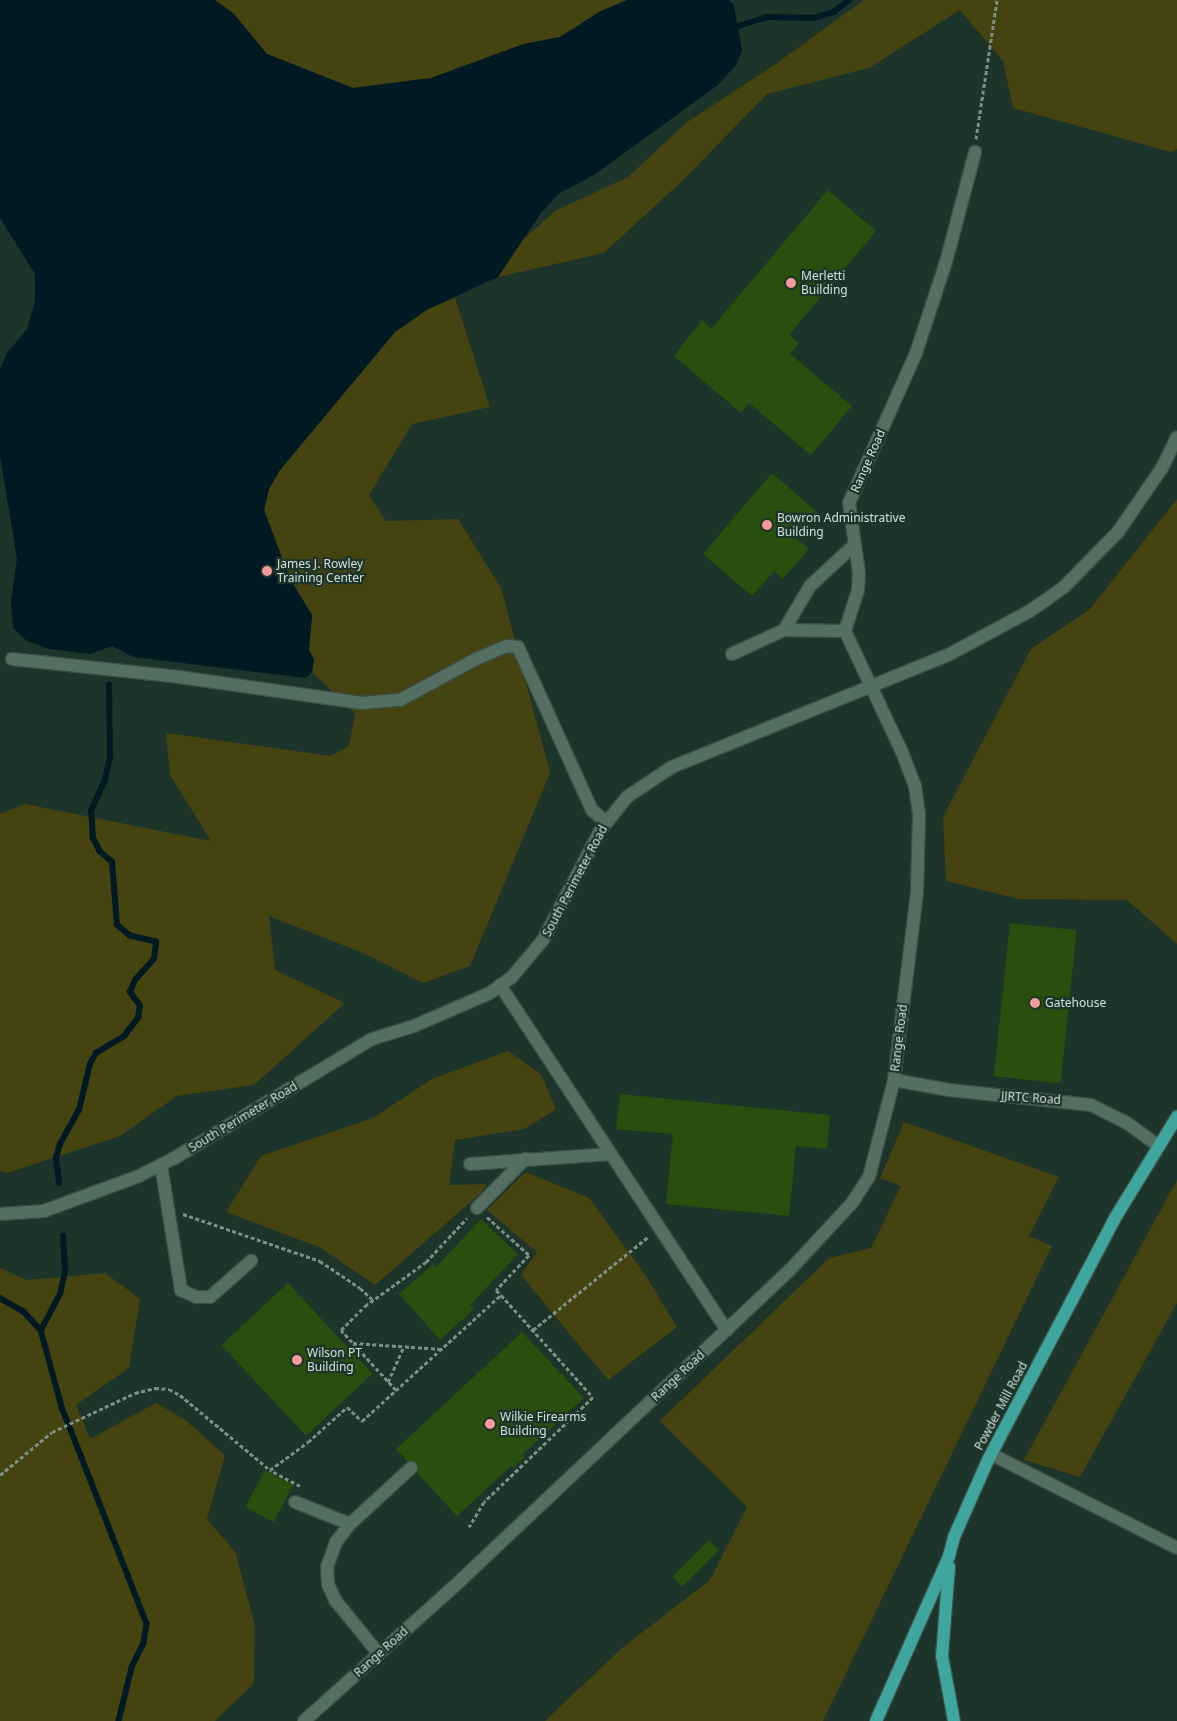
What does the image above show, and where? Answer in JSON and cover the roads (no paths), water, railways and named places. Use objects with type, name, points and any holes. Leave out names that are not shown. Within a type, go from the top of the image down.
[{"type":"main road","name":"Powder Mill Road","points":[[876,1721],[949,1556],[954,1537],[991,1454],[1115,1218],[1157,1146],[1177,1117]]},
{"type":"main road","points":[[949,1556],[942,1656],[954,1721]]},
{"type":"lane","name":"Range Road","points":[[304,1721],[380,1654],[789,1272],[852,1203],[869,1178],[894,1080],[917,892],[920,814],[914,786],[901,750],[868,685],[860,658],[846,632],[858,590],[859,573],[853,546],[849,503],[916,353],[946,262],[975,152]]},
{"type":"lane","name":"South Perimeter Road","points":[[0,1214],[17,1215],[59,1206],[161,1165],[372,1039],[446,1013],[500,985],[543,940],[606,822],[628,797],[672,767],[868,685],[950,654],[1030,611],[1064,587],[1118,532],[1162,468],[1177,437]]},
{"type":"lane","points":[[784,630],[810,586],[853,546]]},
{"type":"lane","points":[[732,654],[784,630],[846,632]]},
{"type":"lane","points":[[12,659],[172,676],[362,702],[400,700],[476,659],[507,646],[518,647],[592,810],[606,822]]},
{"type":"lane","points":[[500,985],[727,1330]]},
{"type":"lane","name":"JJRTC Road","points":[[894,1080],[948,1090],[1091,1105],[1127,1124],[1157,1146]]},
{"type":"lane","points":[[470,1164],[610,1154]]},
{"type":"lane","points":[[477,1208],[525,1159]]},
{"type":"lane","points":[[161,1165],[181,1290],[196,1297],[210,1297],[251,1261]]},
{"type":"lane","points":[[991,1454],[1177,1548]]},
{"type":"lane","points":[[380,1654],[335,1600],[328,1584],[330,1555],[350,1524],[411,1468]]},
{"type":"lane","points":[[295,1502],[350,1524]]},
{"type":"water","points":[[0,0],[215,0],[234,14],[267,54],[353,88],[431,78],[524,44],[560,37],[599,12],[627,0],[729,0],[734,5],[742,51],[736,65],[718,85],[594,175],[558,194],[541,213],[498,277],[428,309],[395,332],[280,470],[269,489],[264,510],[290,579],[312,615],[309,650],[314,660],[312,672],[306,678],[133,657],[112,646],[90,654],[49,649],[27,641],[13,628],[11,602],[17,558],[0,456],[0,369],[7,353],[27,329],[35,301],[35,274],[0,218]]},
{"type":"waterway","points":[[733,28],[767,17],[814,18],[834,12],[849,0]]},
{"type":"waterway","points":[[59,1183],[56,1158],[60,1144],[79,1110],[90,1064],[96,1053],[124,1036],[138,1018],[140,1006],[130,992],[135,980],[154,959],[156,942],[130,936],[117,925],[112,862],[100,852],[93,838],[91,811],[105,779],[110,757],[109,685]]},
{"type":"waterway","points":[[41,1330],[60,1294],[65,1272],[63,1236]]},
{"type":"waterway","points":[[0,1298],[24,1312],[41,1330],[62,1407],[147,1624],[144,1643],[132,1668],[119,1721]]},
{"type":"place","name":"Merletti Building","points":[[791,283]]},
{"type":"place","name":"Bowron Administrative Building","points":[[767,525]]},
{"type":"place","name":"James J. Rowley Training Center","points":[[267,571]]},
{"type":"place","name":"Gatehouse","points":[[1035,1003]]},
{"type":"place","name":"Wilson PT Building","points":[[297,1360]]},
{"type":"place","name":"Wilkie Firearms Building","points":[[490,1424]]}]
